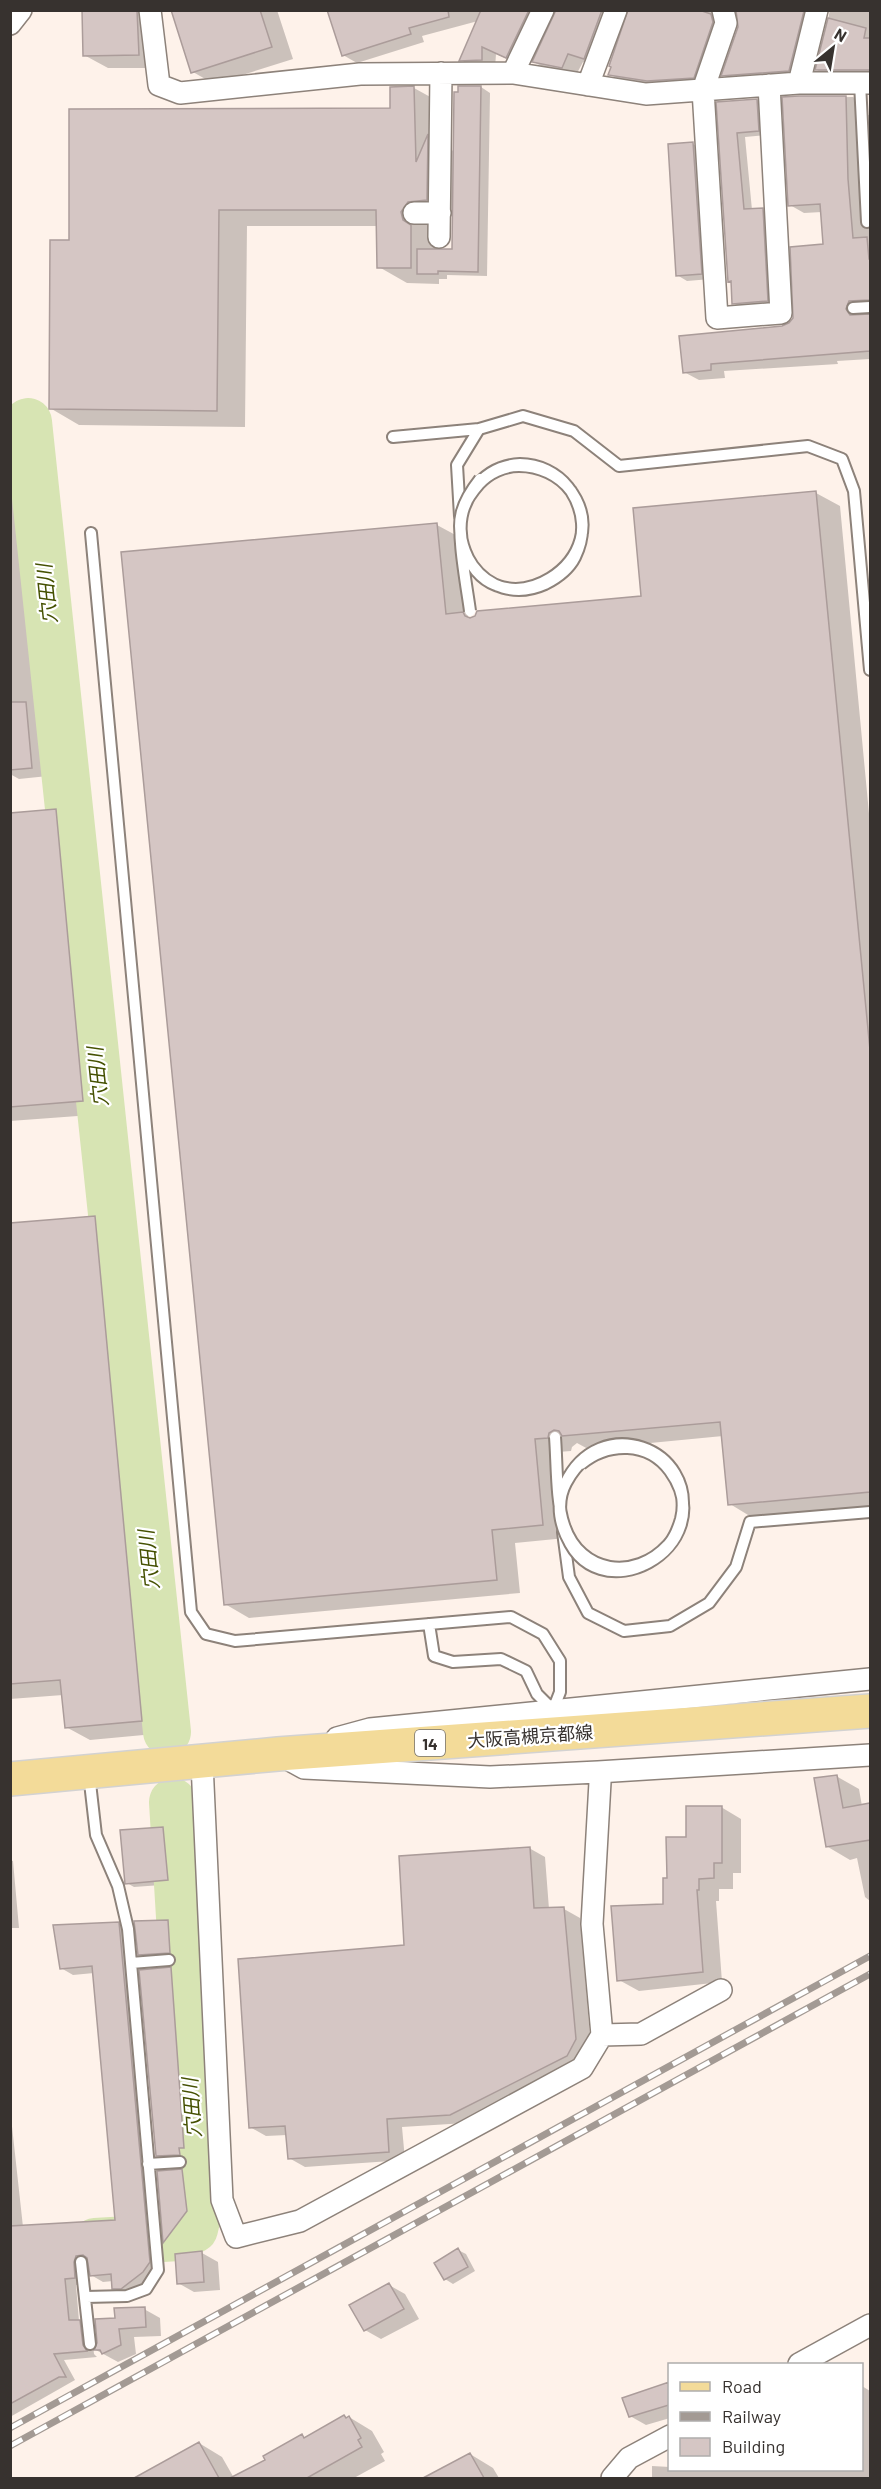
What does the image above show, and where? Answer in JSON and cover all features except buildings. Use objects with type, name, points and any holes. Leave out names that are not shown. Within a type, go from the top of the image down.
[{"type":"main road","name":"大阪高槻京都線","points":[[10,1779],[202,1763],[278,1754],[870,1711]]},
{"type":"street","points":[[10,24],[21,10]]},
{"type":"street","points":[[150,10],[159,85],[180,93],[360,74],[513,73],[646,94],[799,83],[865,83]]},
{"type":"street","points":[[513,73],[543,10]]},
{"type":"street","points":[[588,85],[616,10]]},
{"type":"street","points":[[723,10],[726,23],[703,90],[717,318],[781,313],[769,85]]},
{"type":"street","points":[[799,83],[817,10]]},
{"type":"street","points":[[439,237],[441,73]]},
{"type":"street","points":[[414,213],[440,213]]},
{"type":"street","points":[[278,1754],[370,1729],[870,1679]]},
{"type":"street","points":[[278,1754],[304,1768],[490,1777],[870,1755]]},
{"type":"street","points":[[202,1763],[222,2200],[236,2237],[300,2221],[582,2068],[602,2035],[592,1924],[600,1782],[598,1772]]},
{"type":"street","points":[[602,2035],[641,2034],[721,1990]]},
{"type":"street","points":[[801,2363],[870,2325]]},
{"type":"street","points":[[612,2478],[629,2458],[668,2437]]},
{"type":"lane","points":[[865,83],[867,222]]},
{"type":"lane","points":[[853,308],[870,307]]},
{"type":"lane","points":[[393,437],[479,429],[523,416],[574,431],[619,466],[808,446],[842,459],[854,491],[870,670]]},
{"type":"lane","points":[[470,612],[460,538],[460,530],[460,523],[462,512],[467,501],[481,482],[490,475],[502,468],[528,466],[539,468],[556,477],[571,492],[579,508],[581,514],[583,526],[581,538],[576,554],[571,563],[557,577],[532,589],[515,591],[487,580],[474,569],[466,556],[463,545],[460,536],[460,528],[460,521],[462,510],[467,499],[480,481],[501,467],[528,464],[547,470],[563,481],[571,490],[581,512],[581,518],[582,525],[581,537],[578,546],[576,553],[571,561],[557,575],[532,588],[515,590],[486,579],[474,568],[466,554],[462,544],[460,534],[459,519],[461,508],[466,498],[480,479],[502,465],[528,462],[548,468],[564,479],[571,488],[581,510],[583,522],[582,528],[582,534],[579,544],[576,551],[564,567],[549,578],[532,586],[516,588],[507,586],[487,576],[474,566],[466,552],[460,532],[460,525],[460,518],[459,507],[457,465],[479,429]]},
{"type":"lane","points":[[91,533],[192,1612],[206,1634],[235,1641],[429,1624],[511,1617],[543,1634],[560,1661],[560,1692],[553,1710],[537,1694],[526,1671],[501,1659],[453,1662],[434,1656],[429,1624]]},
{"type":"lane","points":[[555,1437],[560,1499],[560,1506],[561,1514],[563,1524],[575,1547],[587,1558],[616,1569],[632,1567],[649,1560],[672,1541],[677,1532],[679,1525],[682,1516],[682,1510],[683,1504],[682,1492],[671,1469],[664,1461],[648,1450],[628,1443],[602,1446],[591,1453],[580,1461],[567,1479],[562,1490],[560,1501],[560,1516],[563,1526],[566,1536],[574,1549],[587,1560],[616,1571],[632,1569],[657,1557],[671,1543],[676,1534],[679,1527],[681,1518],[682,1512],[682,1506],[682,1500],[681,1493],[676,1482],[671,1472],[664,1463],[639,1448],[628,1446],[615,1446],[602,1448],[590,1454],[581,1462],[567,1481],[562,1492],[560,1502],[560,1510],[560,1517],[563,1527],[567,1537],[575,1550],[587,1562],[616,1573],[633,1571],[649,1563],[664,1552],[672,1544],[676,1536],[682,1520],[683,1508],[682,1501],[681,1495],[679,1489],[677,1483],[672,1473],[664,1464],[639,1449],[628,1447],[602,1450],[581,1464],[562,1494],[560,1504],[560,1512],[560,1519],[569,1577],[588,1613],[624,1631],[670,1626],[709,1603],[736,1567],[750,1522],[870,1512]]},
{"type":"lane","points":[[86,2297],[127,2296],[146,2289],[158,2270],[128,1929],[118,1886],[96,1835],[89,1772]]},
{"type":"lane","points":[[131,1963],[169,1960]]},
{"type":"lane","points":[[148,2164],[180,2162]]},
{"type":"lane","points":[[81,2262],[90,2344]]},
{"type":"waterway","name":"穴田川","points":[[28,422],[167,1732]]},
{"type":"waterway","name":"穴田川","points":[[95,2242],[179,2237],[194,2229],[198,2212],[173,1802]]},
{"type":"railway","points":[[10,2428],[870,1956]]},
{"type":"railway","points":[[10,2446],[870,1974]]}]
